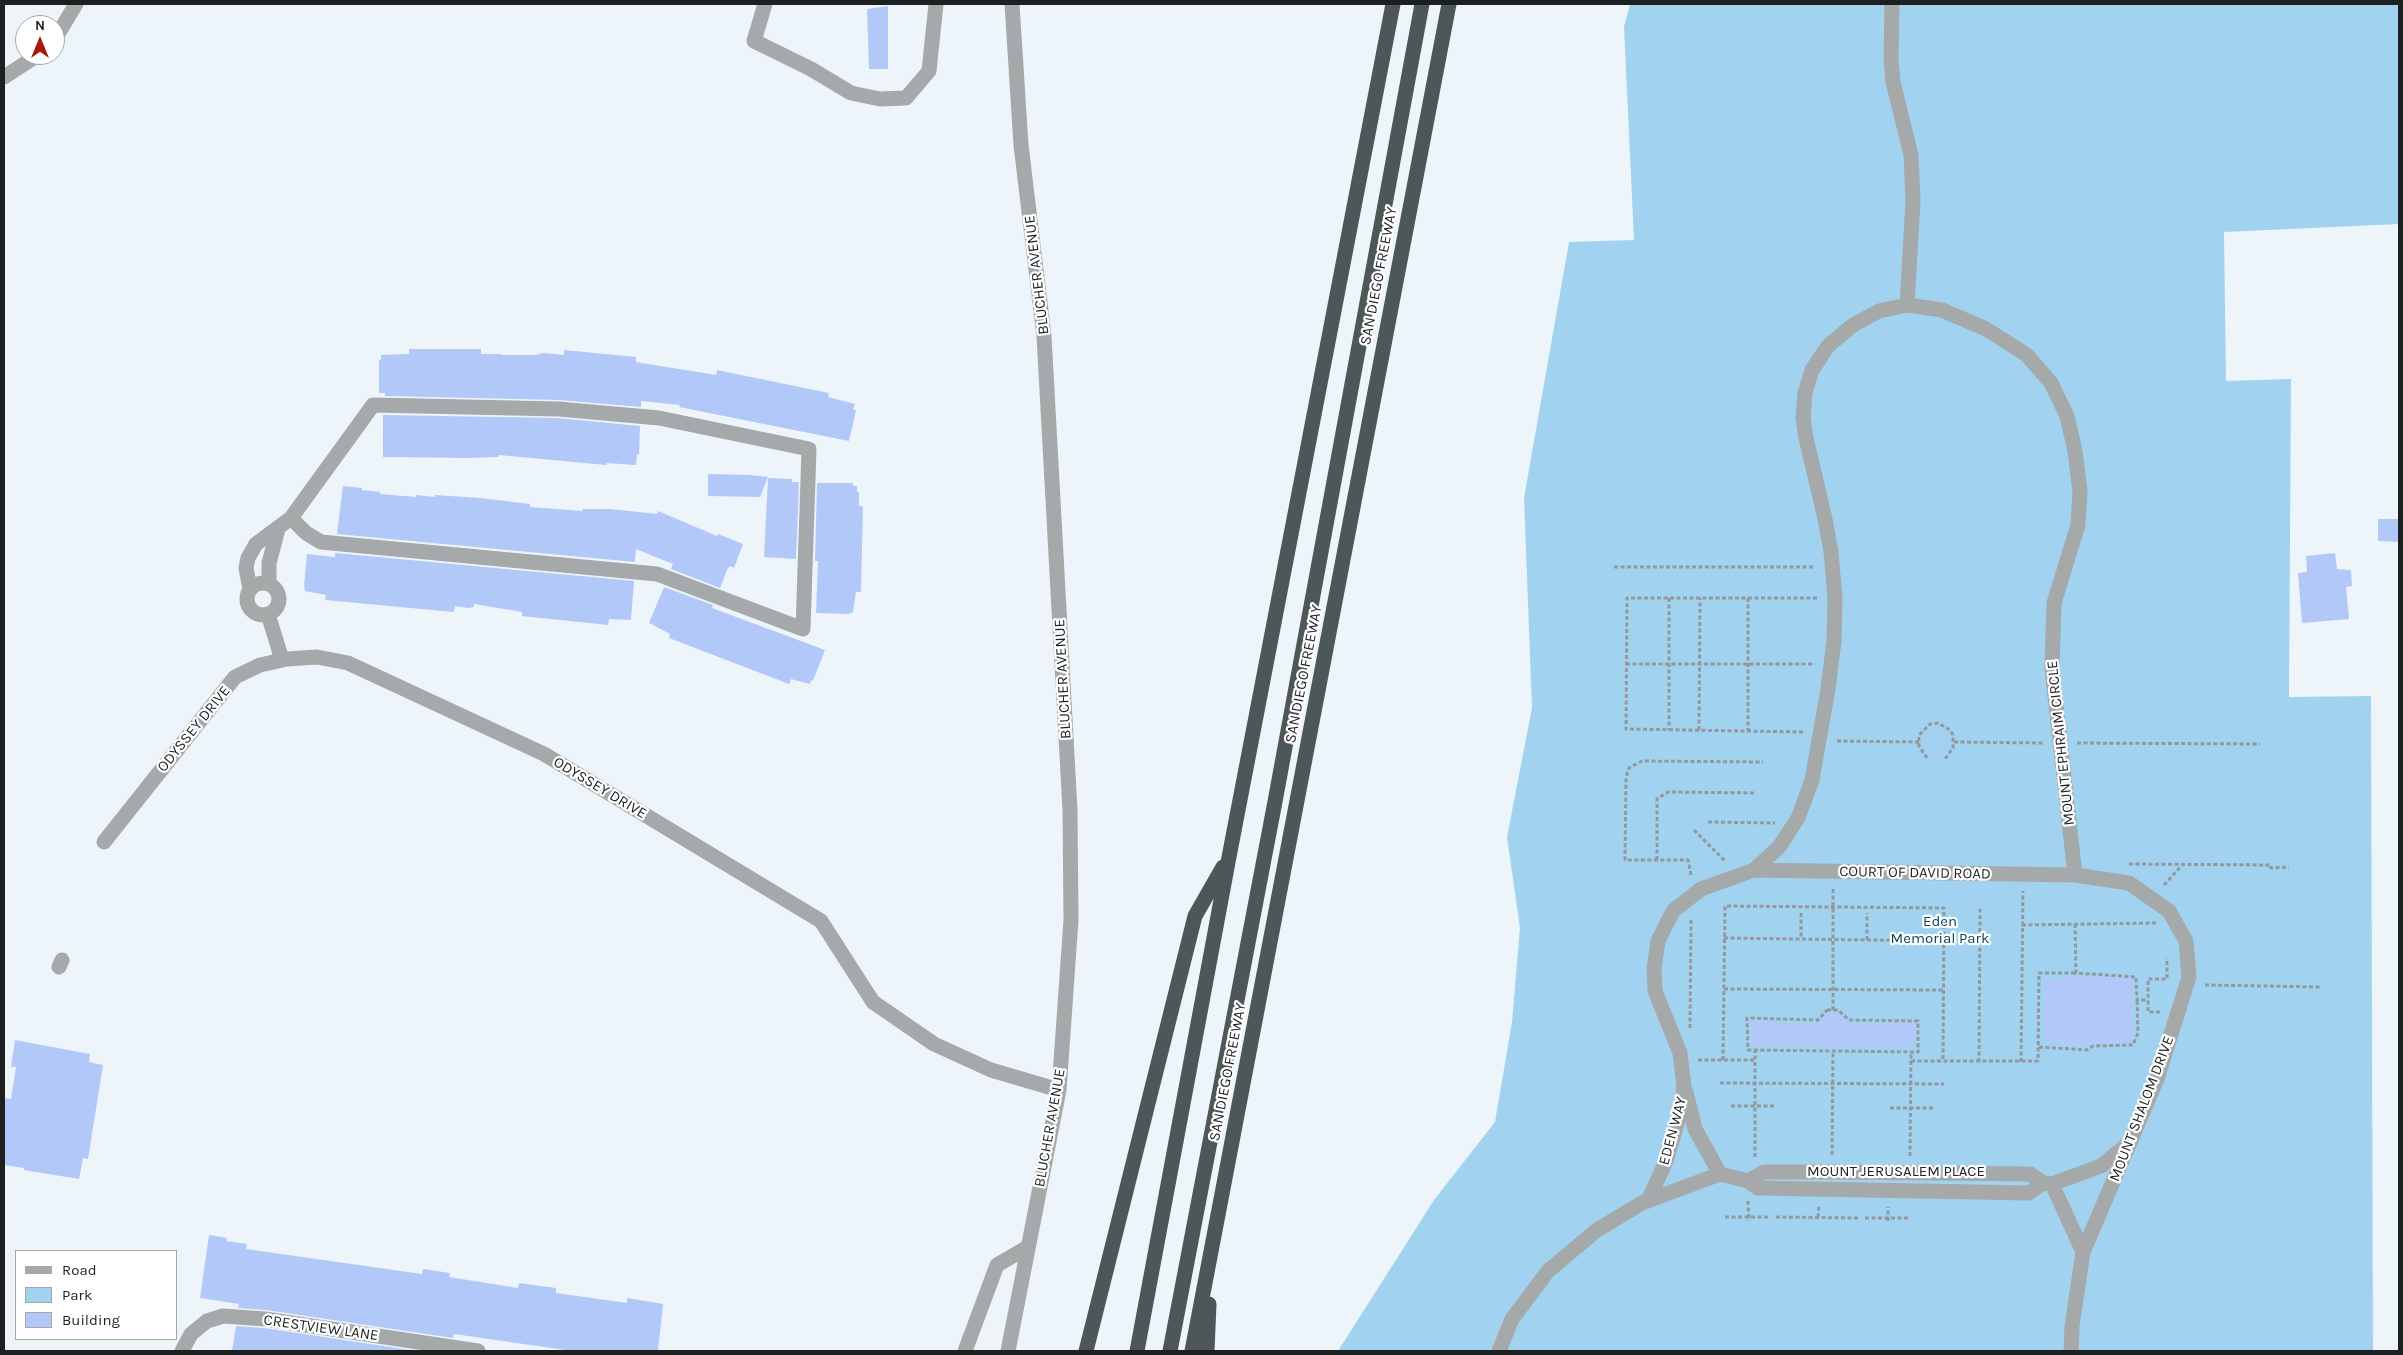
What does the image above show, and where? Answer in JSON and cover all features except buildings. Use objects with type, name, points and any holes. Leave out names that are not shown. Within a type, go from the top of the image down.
[{"type":"highway","points":[[1137,1351],[1229,857],[1393,4]]},
{"type":"highway","points":[[1170,1351],[1274,807],[1422,4]]},
{"type":"highway","name":"SAN DIEGO FREEWAY","points":[[1192,1351],[1449,4]]},
{"type":"highway","points":[[1086,1351],[1195,916],[1229,857]]},
{"type":"highway","points":[[1207,1351],[1211,1258]]},
{"type":"street","points":[[65,22],[76,4]]},
{"type":"street","points":[[764,4],[754,41],[811,69],[851,92],[880,99],[906,98],[929,71],[936,4]]},
{"type":"street","name":"BLUCHER AVENUE","points":[[1008,1351],[1059,1090],[1071,920],[1070,810],[1044,336],[1021,145],[1012,4]]},
{"type":"street","points":[[1892,4],[1891,59],[1893,82],[1911,155],[1913,201],[1907,305]]},
{"type":"street","points":[[4,77],[23,65]]},
{"type":"street","name":"MOUNT EPHRAIM CIRCLE","points":[[1747,873],[1779,847],[1795,823],[1812,780],[1831,664],[1835,598],[1832,566],[1825,519],[1806,438],[1803,418],[1805,393],[1812,370],[1828,346],[1862,320],[1879,312],[1907,305],[1942,310],[1986,329],[2027,355],[2051,383],[2068,416],[2076,451],[2080,492],[2078,525],[2054,603],[2052,669],[2075,875]]},
{"type":"street","points":[[250,589],[246,568],[248,558],[256,544],[291,518],[373,405],[559,409],[659,418],[809,449],[803,629],[657,574],[321,542],[306,533],[291,518]]},
{"type":"street","points":[[269,584],[269,563],[278,529]]},
{"type":"street","points":[[258,583],[269,584],[277,591],[279,596],[276,608],[268,614],[258,614],[250,608],[246,598],[250,589],[258,583]]},
{"type":"street","points":[[268,614],[282,660]]},
{"type":"street","name":"ODYSSEY DRIVE","points":[[104,842],[235,676],[260,664],[282,660],[317,657],[348,664],[544,754],[821,921],[872,1002],[934,1044],[991,1070],[1059,1090]]},
{"type":"street","name":"COURT OF DAVID ROAD","points":[[1747,873],[1833,872],[2075,875]]},
{"type":"street","name":"EDEN WAY","points":[[1648,1201],[1666,1161],[1681,1110],[1684,1086],[1681,1060],[1655,991],[1658,940],[1673,911],[1696,893],[1747,873]]},
{"type":"street","name":"MOUNT SHALOM DRIVE","points":[[2071,1351],[2072,1326],[2084,1252],[2157,1079],[2189,977],[2186,940],[2169,911],[2129,883],[2075,875]]},
{"type":"street","points":[[1499,1351],[1512,1319],[1548,1271],[1597,1230],[1648,1201],[1720,1174],[1695,1129],[1684,1086]]},
{"type":"street","name":"MOUNT JERUSALEM PLACE","points":[[1751,1179],[1758,1188],[2029,1193],[2048,1184],[2101,1166],[2132,1141]]},
{"type":"street","name":"MOUNT JERUSALEM PLACE","points":[[1720,1174],[1751,1179],[1764,1172],[2030,1174],[2048,1184]]},
{"type":"street","points":[[2048,1184],[2084,1252]]},
{"type":"street","points":[[965,1351],[997,1265],[1028,1247]]},
{"type":"street","name":"CRESTVIEW LANE","points":[[182,1351],[191,1334],[207,1321],[223,1316],[265,1319],[478,1351]]},
{"type":"path","points":[[1614,566],[1832,566]]},
{"type":"path","points":[[1835,598],[1627,598],[1626,729],[1748,731],[1918,742]]},
{"type":"path","points":[[1670,598],[1670,730]]},
{"type":"path","points":[[1699,730],[1700,598]]},
{"type":"path","points":[[1748,598],[1748,731]]},
{"type":"path","points":[[1626,664],[1831,664]]},
{"type":"path","points":[[1927,758],[1921,752],[1918,742],[1924,729],[1930,724],[1938,723],[1950,730],[1954,742],[1953,748],[1944,759]]},
{"type":"path","points":[[1954,742],[2260,744]]},
{"type":"path","points":[[1672,1033],[1690,1032],[1696,893],[1688,860],[1625,860],[1626,777],[1629,768],[1642,761],[1763,762]]},
{"type":"path","points":[[1657,860],[1657,799],[1668,792],[1755,793]]},
{"type":"path","points":[[1708,822],[1795,823]]},
{"type":"path","points":[[1694,830],[1747,873]]},
{"type":"path","points":[[2124,864],[2271,865],[2271,868],[2290,867]]},
{"type":"path","points":[[2151,899],[2184,864]]},
{"type":"path","points":[[1833,872],[1833,1010]]},
{"type":"path","points":[[2021,1062],[2023,875]]},
{"type":"path","points":[[1723,1060],[1724,906],[1944,908],[1943,1061]]},
{"type":"path","points":[[1979,1062],[1980,909]]},
{"type":"path","points":[[1801,913],[1801,939]]},
{"type":"path","points":[[1867,913],[1867,940]]},
{"type":"path","points":[[2022,925],[2175,922]]},
{"type":"path","points":[[2076,924],[2076,973]]},
{"type":"path","points":[[1724,938],[1943,941]]},
{"type":"path","points":[[2167,958],[2167,979],[2148,979],[2148,1012],[2178,1011]]},
{"type":"path","points":[[1911,1061],[2038,1061],[2039,973],[2076,973],[2136,977],[2138,1033],[2133,1045],[2093,1046],[2087,1050],[2039,1047]]},
{"type":"path","points":[[2186,984],[2322,987]]},
{"type":"path","points":[[1724,989],[1943,990]]},
{"type":"path","points":[[2137,1000],[2147,1000]]},
{"type":"path","points":[[1827,1010],[1833,1010],[1838,1010],[1850,1020],[1918,1021],[1918,1052],[1748,1050],[1747,1018],[1818,1020],[1827,1010]]},
{"type":"path","points":[[1751,1179],[1755,1107],[1755,1050]]},
{"type":"path","points":[[1832,1172],[1833,1050]]},
{"type":"path","points":[[1910,1173],[1911,1051]]},
{"type":"path","points":[[1681,1060],[1755,1060]]},
{"type":"path","points":[[1720,1083],[1944,1084]]},
{"type":"path","points":[[1730,1106],[1774,1106]]},
{"type":"path","points":[[1890,1108],[1934,1108]]},
{"type":"path","points":[[1725,1217],[1770,1217]]},
{"type":"path","points":[[1776,1217],[1860,1218]]},
{"type":"path","points":[[1865,1218],[1910,1218]]},
{"type":"green space","name":"Eden Memorial Park","points":[[1630,4],[2399,4],[2399,224],[2224,232],[2226,381],[2291,379],[2289,697],[2371,696],[2373,1351],[1338,1351],[1434,1200],[1495,1122],[1512,1022],[1520,928],[1507,837],[1532,708],[1524,498],[1569,242],[1634,240],[1624,27]]}]
